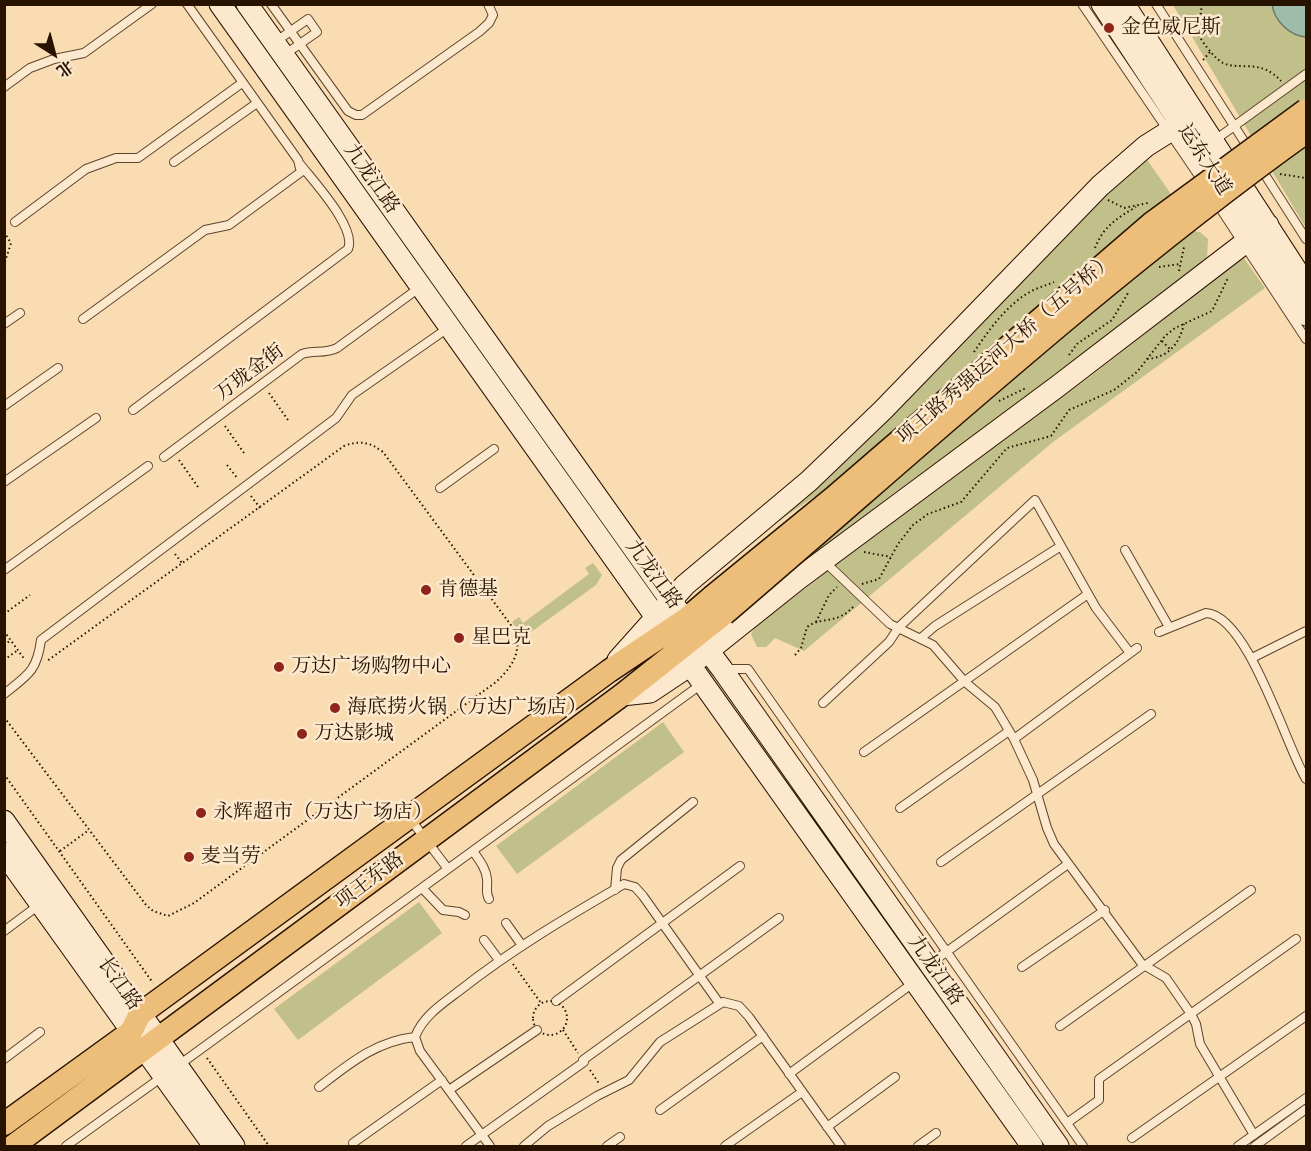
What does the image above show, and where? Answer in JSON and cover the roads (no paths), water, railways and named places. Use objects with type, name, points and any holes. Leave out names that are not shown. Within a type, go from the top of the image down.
[{"type":"main road","name":"项王路秀强运河大桥（五号桥）","points":[[718,605],[832,499],[1152,223],[1306,110]]},
{"type":"main road","name":"项王路秀强运河大桥（五号桥）","points":[[718,605],[1135,260],[1306,132]]},
{"type":"main road","name":"项王东路","points":[[13,1146],[143,1034],[163,997],[609,671],[672,642],[697,636],[718,605]]},
{"type":"main road","name":"项王东路","points":[[5,1123],[143,1034],[425,840],[622,694],[672,642]]},
{"type":"street","name":"九龙江路","points":[[220,4],[672,642],[712,676],[938,958],[1058,1146]]},
{"type":"street","name":"九龙江路","points":[[247,4],[287,44],[671,602],[697,636],[712,676],[913,980],[1032,1146]]},
{"type":"street","name":"运东大道","points":[[1102,4],[1174,127],[1255,234],[1306,315]]},
{"type":"street","name":"运东大道","points":[[1125,4],[1213,141],[1255,234],[1306,285]]},
{"type":"street","points":[[672,642],[671,602],[699,573],[809,481],[883,410],[1094,192],[1174,127]]},
{"type":"street","points":[[697,636],[823,560],[1058,386],[1255,234]]},
{"type":"street","name":"长江路","points":[[4,821],[143,1034]]},
{"type":"street","name":"长江路","points":[[4,853],[170,1071],[234,1146]]},
{"type":"street","name":"长江路","points":[[170,1071],[214,1146]]},
{"type":"lane","points":[[4,87],[30,68],[54,59],[84,53],[152,4]]},
{"type":"lane","points":[[133,410],[348,249],[351,237],[345,225],[187,4]]},
{"type":"lane","points":[[271,4],[287,44],[348,111],[362,115],[479,32],[489,23],[493,15],[488,4]]},
{"type":"lane","points":[[1082,4],[1174,127]]},
{"type":"lane","points":[[1156,4],[1306,239]]},
{"type":"lane","points":[[1213,141],[1306,74]]},
{"type":"lane","points":[[15,222],[86,169],[116,158],[138,158],[242,82]]},
{"type":"lane","points":[[174,162],[257,103]]},
{"type":"lane","points":[[83,320],[205,230],[229,225],[280,188],[301,172],[298,160]]},
{"type":"lane","points":[[1255,234],[1306,339]]},
{"type":"lane","name":"万珑金街","points":[[164,457],[304,353],[325,353],[337,348],[420,288]]},
{"type":"lane","points":[[4,324],[20,313]]},
{"type":"lane","points":[[4,694],[33,671],[37,665],[40,640],[336,418],[352,394],[448,328]]},
{"type":"lane","points":[[4,406],[58,368]]},
{"type":"lane","points":[[4,482],[96,418]]},
{"type":"lane","points":[[440,488],[494,449]]},
{"type":"lane","points":[[5,568],[148,466]]},
{"type":"lane","points":[[823,703],[889,642],[899,627],[1035,500],[1088,594],[1134,650],[1012,735],[900,808]]},
{"type":"lane","points":[[921,638],[935,626],[1060,546]]},
{"type":"lane","points":[[1125,550],[1169,627]]},
{"type":"lane","points":[[823,560],[855,588],[890,624],[933,645],[965,682],[986,698],[1012,735],[1038,794],[1047,828],[1068,864],[1105,910],[1144,966],[1166,978],[1191,1014],[1196,1024],[1200,1044],[1254,1135]]},
{"type":"lane","points":[[864,752],[1088,594]]},
{"type":"lane","points":[[1159,632],[1198,614],[1212,613],[1227,623],[1252,658],[1306,779]]},
{"type":"lane","points":[[1252,658],[1306,631]]},
{"type":"lane","points":[[66,1146],[712,676]]},
{"type":"lane","points":[[941,862],[1150,714]]},
{"type":"lane","points":[[615,890],[617,868],[621,860],[693,802]]},
{"type":"lane","points":[[409,817],[448,869]]},
{"type":"lane","points":[[473,851],[484,868],[487,878],[486,894],[489,899]]},
{"type":"lane","points":[[789,1074],[913,980],[938,958],[1068,864]]},
{"type":"lane","points":[[556,1001],[740,866]]},
{"type":"lane","points":[[490,1146],[420,1051],[415,1037],[427,1016],[521,944],[624,884],[635,887],[719,1003]]},
{"type":"lane","points":[[422,888],[443,910],[465,915]]},
{"type":"lane","points":[[1060,1026],[1251,890]]},
{"type":"lane","points":[[4,930],[41,904]]},
{"type":"lane","points":[[1022,967],[1105,910]]},
{"type":"lane","points":[[466,1146],[779,918]]},
{"type":"lane","points":[[506,923],[521,944]]},
{"type":"lane","points":[[1066,1123],[1099,1100],[1099,1079],[1296,939]]},
{"type":"lane","points":[[484,940],[499,960]]},
{"type":"lane","points":[[938,958],[1083,1146]]},
{"type":"lane","points":[[524,1146],[549,1126],[628,1080],[660,1042],[719,1003],[730,1002],[739,1006],[763,1036],[841,1146]]},
{"type":"lane","points":[[1132,1138],[1306,1016]]},
{"type":"lane","points":[[449,1090],[537,1030]]},
{"type":"lane","points":[[4,1059],[40,1032]]},
{"type":"lane","points":[[660,1110],[763,1036]]},
{"type":"lane","points":[[318,1087],[373,1048],[392,1041],[415,1037]]},
{"type":"lane","points":[[827,1127],[895,1077]]},
{"type":"lane","points":[[353,1143],[442,1080]]},
{"type":"lane","points":[[725,1146],[802,1092]]},
{"type":"lane","points":[[1238,1146],[1306,1098]]},
{"type":"lane","points":[[1255,1146],[1306,1110]]},
{"type":"lane","points":[[918,1146],[936,1133]]},
{"type":"lane","points":[[607,1146],[620,1137]]},
{"type":"place","name":"金色威尼斯","points":[[1109,28]]},
{"type":"place","name":"肯德基","points":[[426,590]]},
{"type":"place","name":"星巴克","points":[[459,638]]},
{"type":"place","name":"万达广场购物中心","points":[[279,667]]},
{"type":"place","name":"海底捞火锅（万达广场店）","points":[[335,708]]},
{"type":"place","name":"万达影城","points":[[302,734]]},
{"type":"place","name":"永辉超市（万达广场店）","points":[[201,813]]},
{"type":"place","name":"麦当劳","points":[[189,857]]}]
